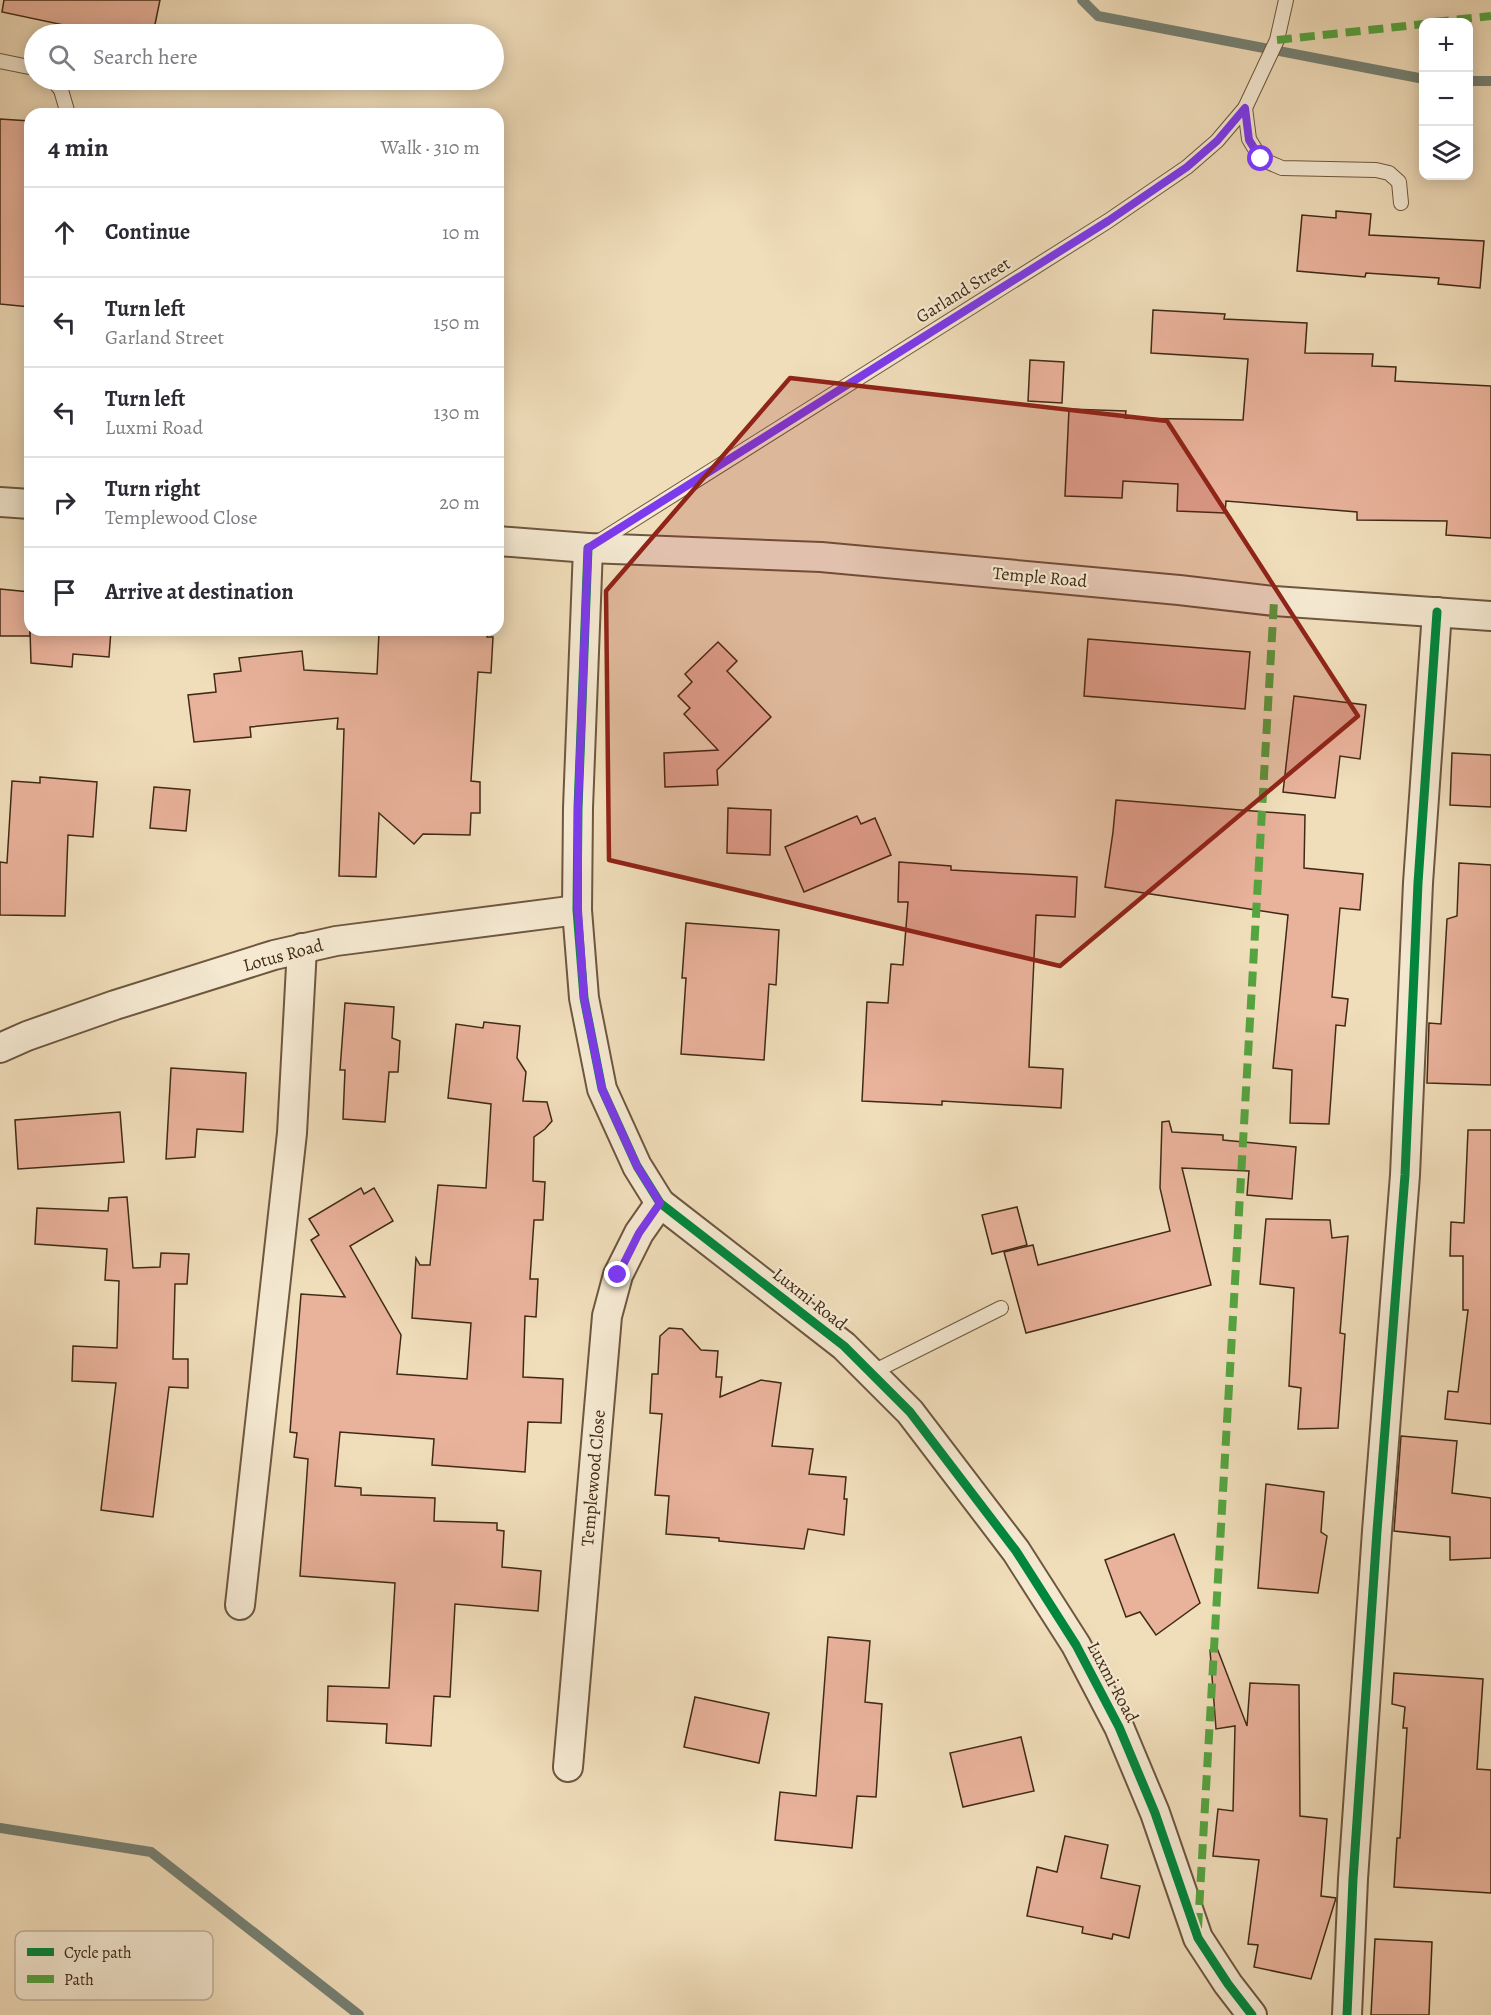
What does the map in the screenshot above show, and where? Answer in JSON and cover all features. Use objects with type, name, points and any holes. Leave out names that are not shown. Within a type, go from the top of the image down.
[{"type":"street","points":[[0,502],[24,504]]},
{"type":"street","name":"Temple Road","points":[[504,541],[588,548],[821,557],[1274,601],[1491,616]]},
{"type":"street","name":"Luxmi Road","points":[[588,548],[578,808],[578,910],[584,998],[602,1089],[637,1166],[660,1203],[844,1346],[910,1412],[1016,1551],[1076,1645],[1119,1727],[1155,1813],[1198,1938],[1228,1984],[1252,2015]]},
{"type":"street","points":[[1347,2015],[1353,1879],[1377,1531],[1405,1175],[1418,883],[1437,612]]},
{"type":"street","name":"Lotus Road","points":[[0,1048],[115,1005],[302,948],[336,941],[578,910]]},
{"type":"street","points":[[240,1605],[292,1133],[302,948]]},
{"type":"street","name":"Templewood Close","points":[[568,1767],[607,1316],[618,1275],[639,1233],[660,1203]]},
{"type":"lane","name":"Garland Street","points":[[588,548],[1108,221],[1187,167],[1217,141],[1245,108],[1275,43],[1286,0]]},
{"type":"lane","points":[[0,61],[24,66]]},
{"type":"lane","points":[[61,90],[66,108]]},
{"type":"lane","points":[[1245,108],[1249,140],[1261,159],[1282,168],[1321,170],[1354,168],[1389,173],[1399,182],[1401,204]]},
{"type":"lane","points":[[871,1373],[1001,1308]]},
{"type":"highlighted area","points":[[790,378],[1167,421],[1358,716],[1060,966],[609,860],[606,591]]},
{"type":"building","points":[[4,0],[160,0],[155,24],[59,24],[2,12]]},
{"type":"building","points":[[0,119],[24,121],[24,306],[0,304]]},
{"type":"building","points":[[1336,211],[1371,214],[1369,235],[1484,241],[1480,288],[1438,284],[1439,278],[1366,273],[1365,277],[1297,271],[1302,215],[1336,218]]},
{"type":"building","points":[[1153,310],[1225,314],[1224,319],[1307,323],[1305,353],[1373,354],[1372,366],[1396,367],[1395,381],[1491,386],[1491,538],[1446,535],[1447,521],[1357,520],[1357,512],[1226,501],[1225,513],[1177,511],[1178,484],[1123,481],[1122,498],[1065,496],[1069,409],[1126,411],[1125,418],[1243,420],[1248,359],[1151,353]]},
{"type":"building","points":[[1030,360],[1064,362],[1062,403],[1028,401]]},
{"type":"building","points":[[0,589],[24,591],[24,636],[0,636]]},
{"type":"building","points":[[30,636],[111,636],[109,657],[73,654],[72,667],[31,663]]},
{"type":"building","points":[[379,636],[493,637],[491,673],[478,672],[471,781],[480,782],[480,813],[471,813],[470,835],[423,834],[414,844],[379,813],[376,877],[339,876],[344,729],[337,729],[338,718],[250,727],[251,737],[194,742],[188,695],[216,692],[214,674],[241,671],[239,658],[302,651],[304,670],[377,674]]},
{"type":"building","points":[[1088,639],[1250,652],[1245,709],[1084,696]]},
{"type":"building","points":[[718,642],[737,661],[727,671],[771,717],[717,770],[718,785],[665,787],[664,753],[718,750],[684,714],[690,708],[678,696],[692,682],[685,674]]},
{"type":"building","points":[[1294,696],[1366,705],[1360,759],[1340,756],[1335,798],[1283,792]]},
{"type":"building","points":[[1452,753],[1491,755],[1491,807],[1450,805]]},
{"type":"building","points":[[40,777],[97,782],[93,837],[68,835],[65,916],[0,915],[0,862],[7,863],[12,781],[40,783]]},
{"type":"building","points":[[154,787],[190,790],[186,831],[150,828]]},
{"type":"building","points":[[1116,800],[1305,815],[1304,868],[1363,874],[1360,910],[1340,908],[1332,997],[1348,999],[1345,1026],[1336,1025],[1329,1124],[1290,1123],[1292,1070],[1273,1068],[1288,915],[1105,887]]},
{"type":"building","points":[[728,808],[771,810],[770,855],[727,853]]},
{"type":"building","points":[[857,816],[861,824],[875,818],[891,855],[804,892],[785,847]]},
{"type":"building","points":[[899,862],[951,866],[951,870],[1077,877],[1075,917],[1036,915],[1029,1067],[1063,1069],[1061,1108],[942,1101],[942,1105],[862,1101],[867,1002],[888,1003],[891,964],[903,965],[908,902],[898,902]]},
{"type":"building","points":[[1459,863],[1491,865],[1491,1085],[1427,1083],[1429,1023],[1441,1024],[1447,919],[1457,916]]},
{"type":"building","points":[[686,923],[779,930],[776,985],[769,984],[764,1060],[681,1054],[686,978],[682,978]]},
{"type":"building","points":[[345,1003],[394,1007],[392,1038],[400,1041],[398,1072],[389,1072],[385,1122],[343,1119],[345,1070],[340,1070]]},
{"type":"building","points":[[484,1022],[520,1026],[517,1058],[526,1072],[523,1101],[547,1102],[552,1121],[534,1137],[533,1181],[545,1182],[543,1220],[534,1220],[530,1279],[538,1279],[536,1317],[525,1316],[523,1377],[563,1379],[561,1423],[528,1422],[525,1472],[432,1465],[434,1439],[340,1432],[335,1486],[361,1488],[361,1495],[435,1498],[434,1521],[497,1523],[497,1530],[504,1531],[502,1567],[541,1571],[538,1611],[455,1604],[450,1697],[434,1696],[431,1746],[386,1743],[387,1724],[327,1721],[328,1686],[389,1688],[395,1583],[300,1576],[308,1459],[294,1457],[297,1433],[290,1432],[301,1294],[345,1297],[311,1240],[319,1235],[309,1219],[361,1188],[364,1194],[374,1188],[393,1221],[350,1246],[401,1335],[397,1374],[467,1379],[471,1323],[412,1318],[416,1258],[420,1265],[430,1265],[438,1185],[486,1188],[491,1104],[448,1098],[456,1024],[483,1028]]},
{"type":"building","points":[[171,1068],[246,1073],[243,1132],[197,1129],[195,1157],[166,1159]]},
{"type":"building","points":[[120,1112],[124,1162],[18,1169],[15,1120]]},
{"type":"building","points":[[1169,1121],[1172,1132],[1223,1135],[1223,1140],[1296,1147],[1292,1199],[1247,1195],[1249,1171],[1182,1168],[1211,1285],[1026,1333],[1004,1252],[1033,1245],[1038,1265],[1170,1231],[1160,1188],[1162,1122]]},
{"type":"building","points":[[1468,1130],[1491,1130],[1491,1424],[1445,1419],[1448,1391],[1458,1392],[1468,1310],[1463,1310],[1463,1256],[1450,1256],[1451,1222],[1464,1223]]},
{"type":"building","points":[[127,1197],[133,1268],[160,1267],[161,1253],[189,1254],[187,1284],[175,1284],[173,1359],[188,1359],[188,1388],[169,1387],[153,1517],[101,1510],[116,1383],[72,1381],[73,1346],[117,1348],[119,1281],[105,1280],[107,1249],[35,1244],[37,1208],[108,1211],[109,1198]]},
{"type":"building","points":[[1017,1207],[1027,1245],[992,1254],[982,1215]]},
{"type":"building","points":[[1266,1219],[1330,1220],[1332,1238],[1348,1236],[1340,1333],[1345,1334],[1338,1428],[1298,1429],[1301,1388],[1289,1386],[1294,1288],[1260,1284]]},
{"type":"building","points":[[669,1328],[682,1329],[701,1350],[718,1351],[716,1377],[722,1377],[720,1397],[761,1380],[781,1383],[772,1446],[813,1449],[809,1474],[846,1477],[844,1535],[808,1529],[804,1549],[666,1534],[669,1496],[655,1495],[662,1414],[650,1413],[652,1374],[658,1374],[660,1336]]},
{"type":"building","points":[[1401,1436],[1457,1441],[1452,1493],[1491,1498],[1491,1558],[1450,1560],[1450,1537],[1394,1531]]},
{"type":"building","points":[[1266,1484],[1324,1492],[1321,1532],[1327,1536],[1318,1593],[1258,1588]]},
{"type":"building","points":[[1174,1534],[1200,1603],[1156,1635],[1140,1612],[1126,1617],[1105,1560]]},
{"type":"building","points":[[828,1637],[870,1641],[865,1702],[882,1704],[876,1797],[857,1796],[852,1848],[775,1840],[780,1792],[816,1796]]},
{"type":"building","points":[[1217,1648],[1247,1726],[1250,1683],[1299,1685],[1300,1816],[1327,1819],[1321,1896],[1336,1898],[1311,1979],[1254,1967],[1258,1945],[1248,1944],[1259,1860],[1213,1856],[1218,1809],[1233,1811],[1235,1726],[1216,1729],[1210,1650]]},
{"type":"building","points":[[1394,1673],[1483,1679],[1477,1769],[1491,1770],[1491,1893],[1394,1887],[1397,1838],[1400,1838],[1407,1728],[1403,1728],[1405,1707],[1392,1704]]},
{"type":"building","points":[[695,1697],[769,1713],[759,1763],[684,1747]]},
{"type":"building","points":[[1021,1737],[1034,1791],[963,1807],[950,1753]]},
{"type":"building","points":[[1065,1836],[1108,1845],[1101,1878],[1140,1886],[1129,1938],[1113,1934],[1112,1939],[1082,1933],[1083,1927],[1027,1916],[1037,1867],[1057,1872]]},
{"type":"building","points":[[1375,1939],[1432,1942],[1429,2015],[1371,2015]]},
{"type":"waterway","points":[[1082,0],[1098,16],[1419,78]]},
{"type":"waterway","points":[[1473,81],[1491,81]]},
{"type":"waterway","points":[[0,1828],[151,1852],[359,2015]]},
{"type":"marked path","points":[[1472,18],[1491,16]]},
{"type":"marked path","points":[[1277,40],[1419,25]]},
{"type":"marked path","points":[[1198,1928],[1274,601]]},
{"type":"cycle path","points":[[588,548],[578,808],[577,910],[584,998],[602,1089],[637,1166],[660,1203],[844,1346],[910,1412],[1016,1551],[1076,1645],[1119,1727],[1155,1813],[1198,1938],[1228,1984],[1252,2015]]},
{"type":"cycle path","points":[[1347,2015],[1353,1879],[1377,1531],[1405,1175],[1418,883],[1437,612]]},
{"type":"route","points":[[618,1275],[639,1233],[660,1203],[637,1166],[602,1089],[584,998],[578,910],[578,808],[588,548],[1108,221],[1187,167],[1217,141],[1245,108],[1249,140],[1261,159]]}]
